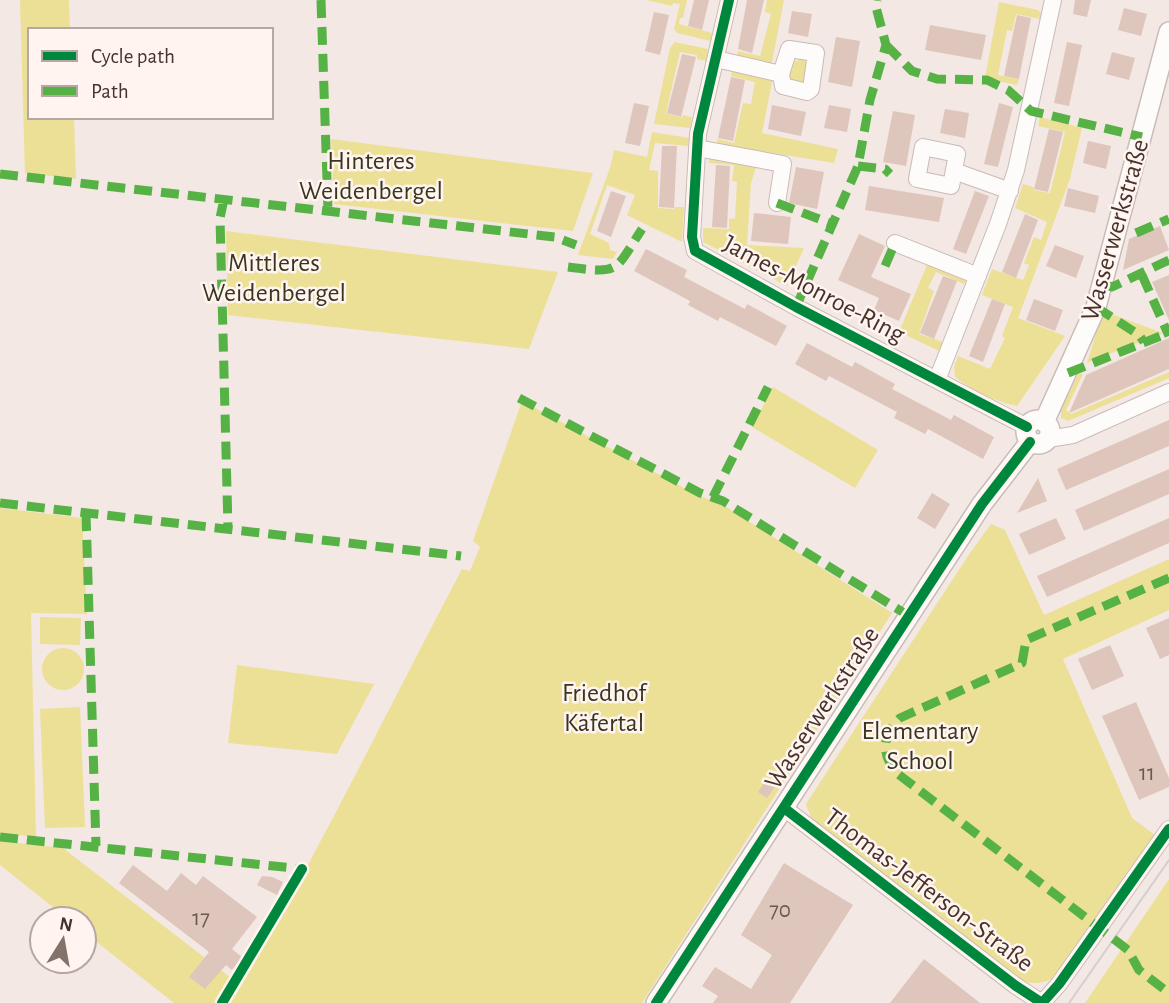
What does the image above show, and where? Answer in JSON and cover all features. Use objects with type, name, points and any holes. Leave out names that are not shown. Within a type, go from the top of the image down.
[{"type":"street","name":"James-Monroe-Ring","points":[[729,0],[697,148],[692,237],[695,251],[1037,432]]},
{"type":"street","points":[[936,380],[1010,191],[1024,142],[1053,0]]},
{"type":"street","name":"Wasserwerkstraße","points":[[656,1003],[982,504],[1037,432],[1097,307],[1169,32]]},
{"type":"street","points":[[716,59],[781,75]]},
{"type":"street","points":[[697,148],[783,164],[776,203]]},
{"type":"street","points":[[954,171],[1010,191]]},
{"type":"street","points":[[895,243],[978,276]]},
{"type":"street","points":[[1037,432],[1073,435],[1169,392]]},
{"type":"street","name":"Thomas-Jefferson-Straße","points":[[784,808],[1016,986],[1042,1003],[1059,984],[1169,829]]},
{"type":"green space","points":[[20,0],[69,0],[70,28],[28,28],[28,119],[74,119],[76,179],[25,173]]},
{"type":"green space","points":[[646,0],[687,0],[679,24],[712,33],[711,41],[677,33],[674,29],[680,4],[673,3],[672,6]]},
{"type":"green space","points":[[767,0],[784,0],[771,67],[736,59],[738,51],[760,56],[771,14],[765,12]]},
{"type":"green space","points":[[999,2],[1038,10],[1041,13],[1040,19],[1016,14],[1012,31],[1007,30],[998,75],[1019,79],[1017,85],[985,78]]},
{"type":"green space","points":[[675,42],[708,49],[706,61],[697,59],[697,55],[680,52],[666,113],[682,118],[683,115],[692,117],[690,128],[654,124],[670,48]]},
{"type":"green space","points":[[802,59],[808,64],[805,85],[789,82],[793,62]]},
{"type":"green space","points":[[733,68],[773,77],[762,133],[838,149],[834,163],[717,144],[717,139],[734,143],[743,103],[751,104],[755,82],[731,76]]},
{"type":"green space","points":[[1040,117],[1082,128],[1070,179],[1018,318],[1065,336],[1017,406],[969,387],[955,377],[954,367],[958,356],[990,369],[1005,338],[1002,336],[1013,307],[982,295],[992,269],[1023,280],[1029,265],[1024,263],[1034,237],[1041,240],[1047,222],[1015,208],[1023,184],[1033,187],[1034,190],[1050,193],[1065,132],[1038,126]]},
{"type":"green space","points":[[652,132],[689,138],[688,146],[655,143],[649,170],[658,171],[658,208],[684,207],[682,242],[627,215],[635,195],[607,185],[590,234],[609,243],[610,250],[617,252],[613,259],[578,255],[614,150],[647,157]]},
{"type":"green space","name":"Hinteres Weidenbergel","points":[[331,139],[593,173],[573,231],[334,204]]},
{"type":"green space","points":[[710,155],[757,164],[751,183],[747,245],[804,248],[787,286],[703,242],[703,228],[729,229],[729,219],[735,218],[737,182],[732,181],[734,165],[709,163]]},
{"type":"green space","name":"Mittleres Weidenbergel","points":[[226,231],[558,272],[529,349],[228,315]]},
{"type":"green space","points":[[929,260],[968,275],[964,284],[936,272],[928,288],[934,291],[919,334],[943,342],[939,351],[899,332]]},
{"type":"green space","points":[[1103,311],[1163,333],[1087,363]]},
{"type":"green space","points":[[1169,372],[1169,378],[1068,421],[1061,418],[1061,410],[1079,373],[1083,374],[1066,410],[1071,414]]},
{"type":"green space","points":[[773,387],[878,450],[855,488],[752,427]]},
{"type":"green space","name":"Friedhof Käfertal","points":[[522,401],[699,496],[720,503],[892,613],[642,1003],[230,1003],[320,842],[462,569],[470,571],[480,547],[473,541]]},
{"type":"green space","points":[[0,508],[82,518],[87,614],[31,613],[36,837],[0,833]]},
{"type":"green space","name":"Elementary School","points":[[991,524],[1005,530],[1044,615],[1169,559],[1169,610],[1063,659],[1132,818],[1155,835],[1057,976],[1041,983],[1023,981],[812,820],[806,804]]},
{"type":"green space","points":[[40,617],[81,618],[80,645],[40,644]]},
{"type":"green space","points":[[63,648],[78,654],[84,669],[78,684],[63,690],[48,684],[42,669],[48,654]]},
{"type":"green space","points":[[237,665],[374,684],[337,754],[228,743]]},
{"type":"green space","points":[[80,707],[85,827],[45,828],[40,709]]},
{"type":"green space","points":[[0,841],[63,848],[231,978],[215,1003],[174,1003],[98,943],[98,905],[50,905],[0,865]]},
{"type":"green space","points":[[1169,879],[1169,1003],[1085,1003]]},
{"type":"building","points":[[694,0],[709,0],[702,30],[688,26]]},
{"type":"building","points":[[747,0],[764,0],[752,53],[738,49]]},
{"type":"building","points":[[1075,0],[1091,0],[1087,17],[1073,14]]},
{"type":"building","points":[[1124,8],[1147,14],[1141,36],[1118,30]]},
{"type":"building","points":[[792,11],[812,14],[808,37],[788,33]]},
{"type":"building","points":[[654,12],[669,15],[660,55],[645,51]]},
{"type":"building","points":[[1017,15],[1031,18],[1019,79],[1004,76]]},
{"type":"building","points":[[930,25],[986,35],[981,60],[925,50]]},
{"type":"building","points":[[836,37],[860,41],[852,87],[828,82]]},
{"type":"building","points":[[1067,42],[1082,45],[1069,106],[1054,103]]},
{"type":"building","points":[[1112,52],[1135,58],[1129,80],[1106,74]]},
{"type":"building","points":[[682,54],[696,57],[681,117],[667,113]]},
{"type":"building","points":[[731,77],[745,80],[733,141],[718,138]]},
{"type":"building","points":[[634,103],[649,106],[640,146],[625,143]]},
{"type":"building","points":[[999,103],[1013,107],[998,167],[984,164]]},
{"type":"building","points":[[772,105],[806,112],[801,136],[768,129]]},
{"type":"building","points":[[829,105],[851,109],[847,132],[824,128]]},
{"type":"building","points":[[945,109],[969,113],[965,138],[940,133]]},
{"type":"building","points":[[893,111],[915,115],[906,166],[883,162]]},
{"type":"building","points":[[1049,129],[1063,132],[1048,192],[1034,189]]},
{"type":"building","points":[[1088,141],[1111,146],[1106,169],[1083,163]]},
{"type":"building","points":[[662,146],[677,146],[674,208],[659,207]]},
{"type":"building","points":[[716,165],[730,166],[727,228],[712,227]]},
{"type":"building","points":[[796,167],[824,172],[817,209],[789,203]]},
{"type":"building","points":[[869,186],[944,198],[939,222],[865,210]]},
{"type":"building","points":[[1068,188],[1099,196],[1095,213],[1064,206]]},
{"type":"building","points":[[611,191],[626,196],[611,237],[597,231]]},
{"type":"building","points":[[975,191],[989,196],[966,254],[953,249]]},
{"type":"building","points":[[754,213],[791,217],[788,244],[751,241]]},
{"type":"building","points":[[1025,214],[1038,220],[1016,278],[1002,272]]},
{"type":"building","points":[[1160,226],[1169,250],[1123,270],[1129,239]]},
{"type":"building","points":[[859,234],[885,246],[871,277],[911,294],[899,321],[874,310],[879,298],[838,280]]},
{"type":"building","points":[[1055,245],[1084,256],[1076,278],[1046,266]]},
{"type":"building","points":[[646,249],[687,270],[684,277],[745,309],[747,304],[787,326],[776,346],[720,317],[718,321],[688,305],[690,301],[634,271]]},
{"type":"building","points":[[1169,275],[1169,320],[1152,282]]},
{"type":"building","points":[[943,276],[957,281],[934,339],[920,333]]},
{"type":"building","points":[[992,299],[1005,304],[983,362],[969,356]]},
{"type":"building","points":[[1034,299],[1063,310],[1055,331],[1026,320]]},
{"type":"building","points":[[1169,338],[1169,369],[1069,413],[1086,375]]},
{"type":"building","points":[[807,343],[852,367],[855,362],[895,384],[892,389],[951,420],[954,415],[994,437],[983,459],[928,429],[925,434],[894,418],[897,412],[829,376],[826,381],[795,364]]},
{"type":"building","points":[[1169,420],[1169,446],[1066,490],[1057,469]]},
{"type":"building","points":[[1169,469],[1169,494],[1084,531],[1075,510]]},
{"type":"building","points":[[1038,478],[1047,501],[1017,513]]},
{"type":"building","points":[[932,493],[950,504],[935,529],[917,518]]},
{"type":"building","points":[[1056,518],[1066,539],[1029,555],[1019,534]]},
{"type":"building","points":[[1169,518],[1169,543],[1047,597],[1037,576]]},
{"type":"building","points":[[1169,618],[1169,655],[1160,659],[1146,628]]},
{"type":"building","points":[[1110,645],[1124,676],[1092,690],[1078,659]]},
{"type":"building","points":[[1136,702],[1169,778],[1169,787],[1139,800],[1102,716]]},
{"type":"building","points":[[767,778],[776,785],[767,798],[758,792]]},
{"type":"building","points":[[784,863],[853,905],[790,1003],[713,1003],[718,996],[702,986],[715,967],[751,989],[772,955],[741,935]]},
{"type":"building","points":[[133,865],[167,891],[181,873],[196,885],[203,876],[257,917],[232,949],[242,957],[232,970],[226,965],[205,989],[189,977],[209,952],[119,883]]},
{"type":"building","points":[[262,876],[283,882],[277,895],[257,885]]},
{"type":"building","points":[[924,959],[980,1003],[890,1003]]},
{"type":"tram line","points":[[1069,1003],[1169,860]]},
{"type":"marked path","points":[[321,0],[328,210]]},
{"type":"marked path","points":[[796,307],[858,166],[870,100],[886,45],[876,7],[877,0]]},
{"type":"marked path","points":[[886,45],[912,71],[937,79],[987,80],[1008,90],[1031,111],[1142,137]]},
{"type":"marked path","points":[[858,166],[885,169],[890,174]]},
{"type":"marked path","points":[[0,174],[555,237],[576,245]]},
{"type":"marked path","points":[[224,199],[220,218],[228,528]]},
{"type":"marked path","points":[[777,203],[832,224]]},
{"type":"marked path","points":[[1136,233],[1169,219]]},
{"type":"marked path","points":[[568,267],[598,270],[614,267],[642,229]]},
{"type":"marked path","points":[[885,266],[895,243]]},
{"type":"marked path","points":[[1104,284],[1112,287],[1169,260]]},
{"type":"marked path","points":[[1142,275],[1169,336]]},
{"type":"marked path","points":[[1096,307],[1139,335],[1144,342]]},
{"type":"marked path","points":[[1068,373],[1168,333]]},
{"type":"marked path","points":[[713,497],[768,387]]},
{"type":"marked path","points":[[519,398],[700,493],[723,501],[909,616]]},
{"type":"marked path","points":[[0,503],[461,556]]},
{"type":"marked path","points":[[86,513],[96,846]]},
{"type":"marked path","points":[[1169,578],[1026,640],[1022,663],[900,718],[890,731],[886,745],[888,760],[898,774],[1128,950],[1139,970],[1169,993]]},
{"type":"marked path","points":[[0,837],[302,869]]},
{"type":"cycle path","points":[[729,0],[698,134],[692,237],[695,251],[796,307],[1027,427]]},
{"type":"cycle path","points":[[656,1003],[982,504],[1030,442]]},
{"type":"cycle path","points":[[784,808],[1016,986],[1042,1003],[1059,984],[1169,829]]},
{"type":"cycle path","points":[[222,1003],[302,869]]}]
